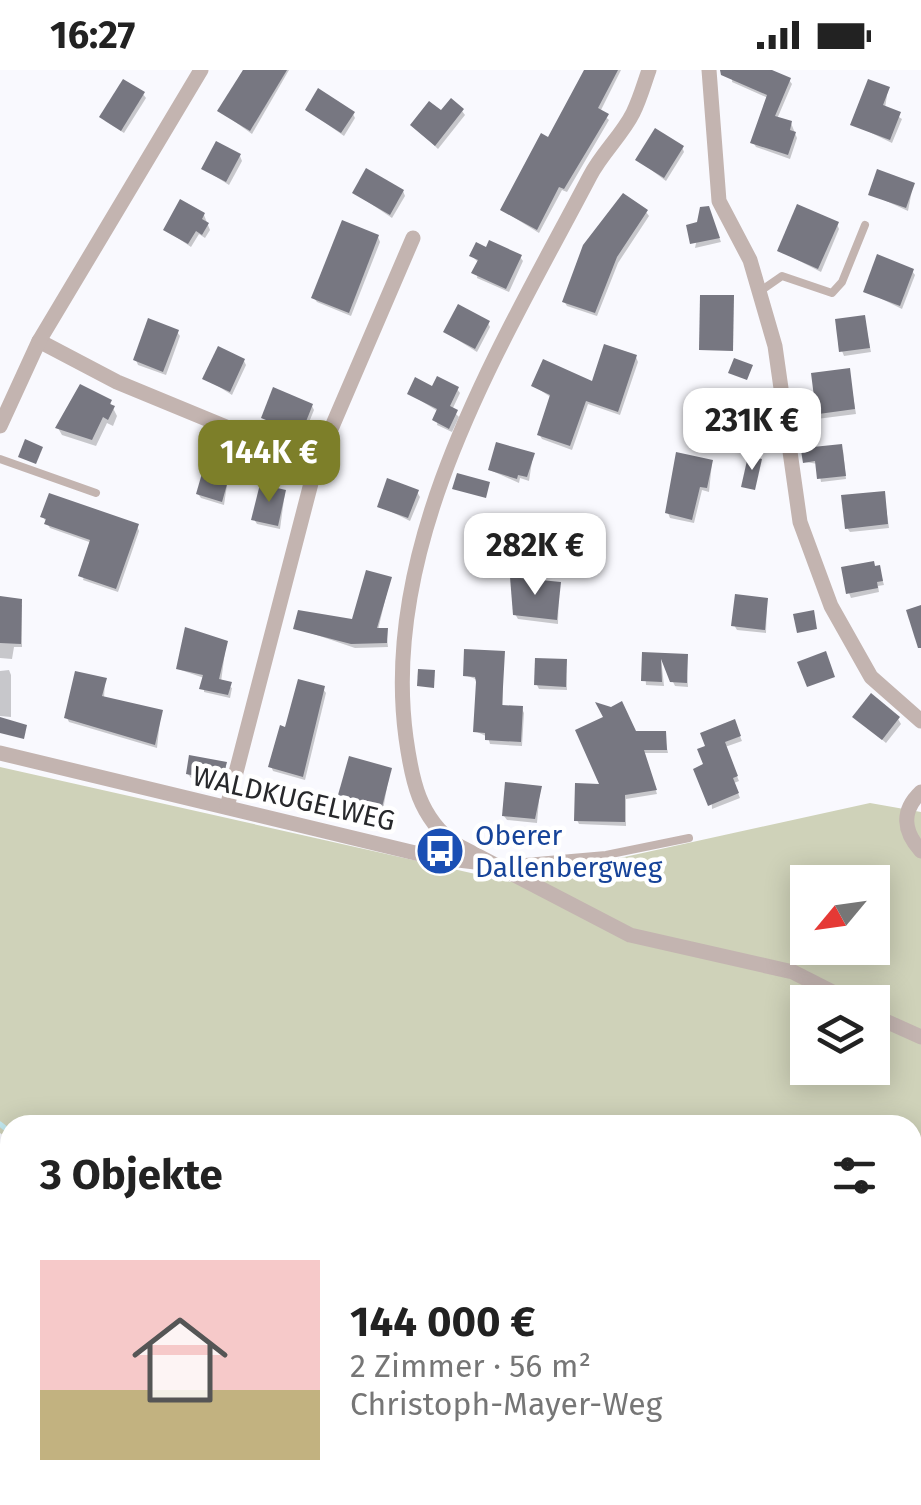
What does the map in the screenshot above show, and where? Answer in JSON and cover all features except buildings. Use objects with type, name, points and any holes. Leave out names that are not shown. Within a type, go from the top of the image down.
[{"type":"street","points":[[0,426],[39,341],[201,70]]},
{"type":"street","points":[[498,865],[444,836],[422,810],[403,712],[402,643],[413,577],[459,438],[522,303],[592,171],[632,114],[649,70]]},
{"type":"street","points":[[710,70],[719,201],[750,260],[775,346],[785,432],[806,539],[831,606],[870,677],[921,721]]},
{"type":"street","points":[[226,807],[316,464],[413,238]]},
{"type":"street","points":[[39,341],[118,382],[316,464]]},
{"type":"street","name":"WALDKUGELWEG","points":[[0,753],[432,857],[498,865],[630,935],[793,972],[819,985]]},
{"type":"street","points":[[921,792],[911,801],[905,819],[910,838],[921,851]]},
{"type":"street","points":[[890,1023],[921,1037]]},
{"type":"lane","points":[[759,292],[782,276],[832,293],[842,282],[865,225]]},
{"type":"lane","points":[[0,459],[96,493]]},
{"type":"lane","points":[[498,865],[606,855],[689,838]]},
{"type":"green space","points":[[0,767],[511,882],[870,803],[921,812],[921,1115],[0,1115]]},
{"type":"place","name":"Oberer Dallenbergweg","points":[[440,851]]}]
